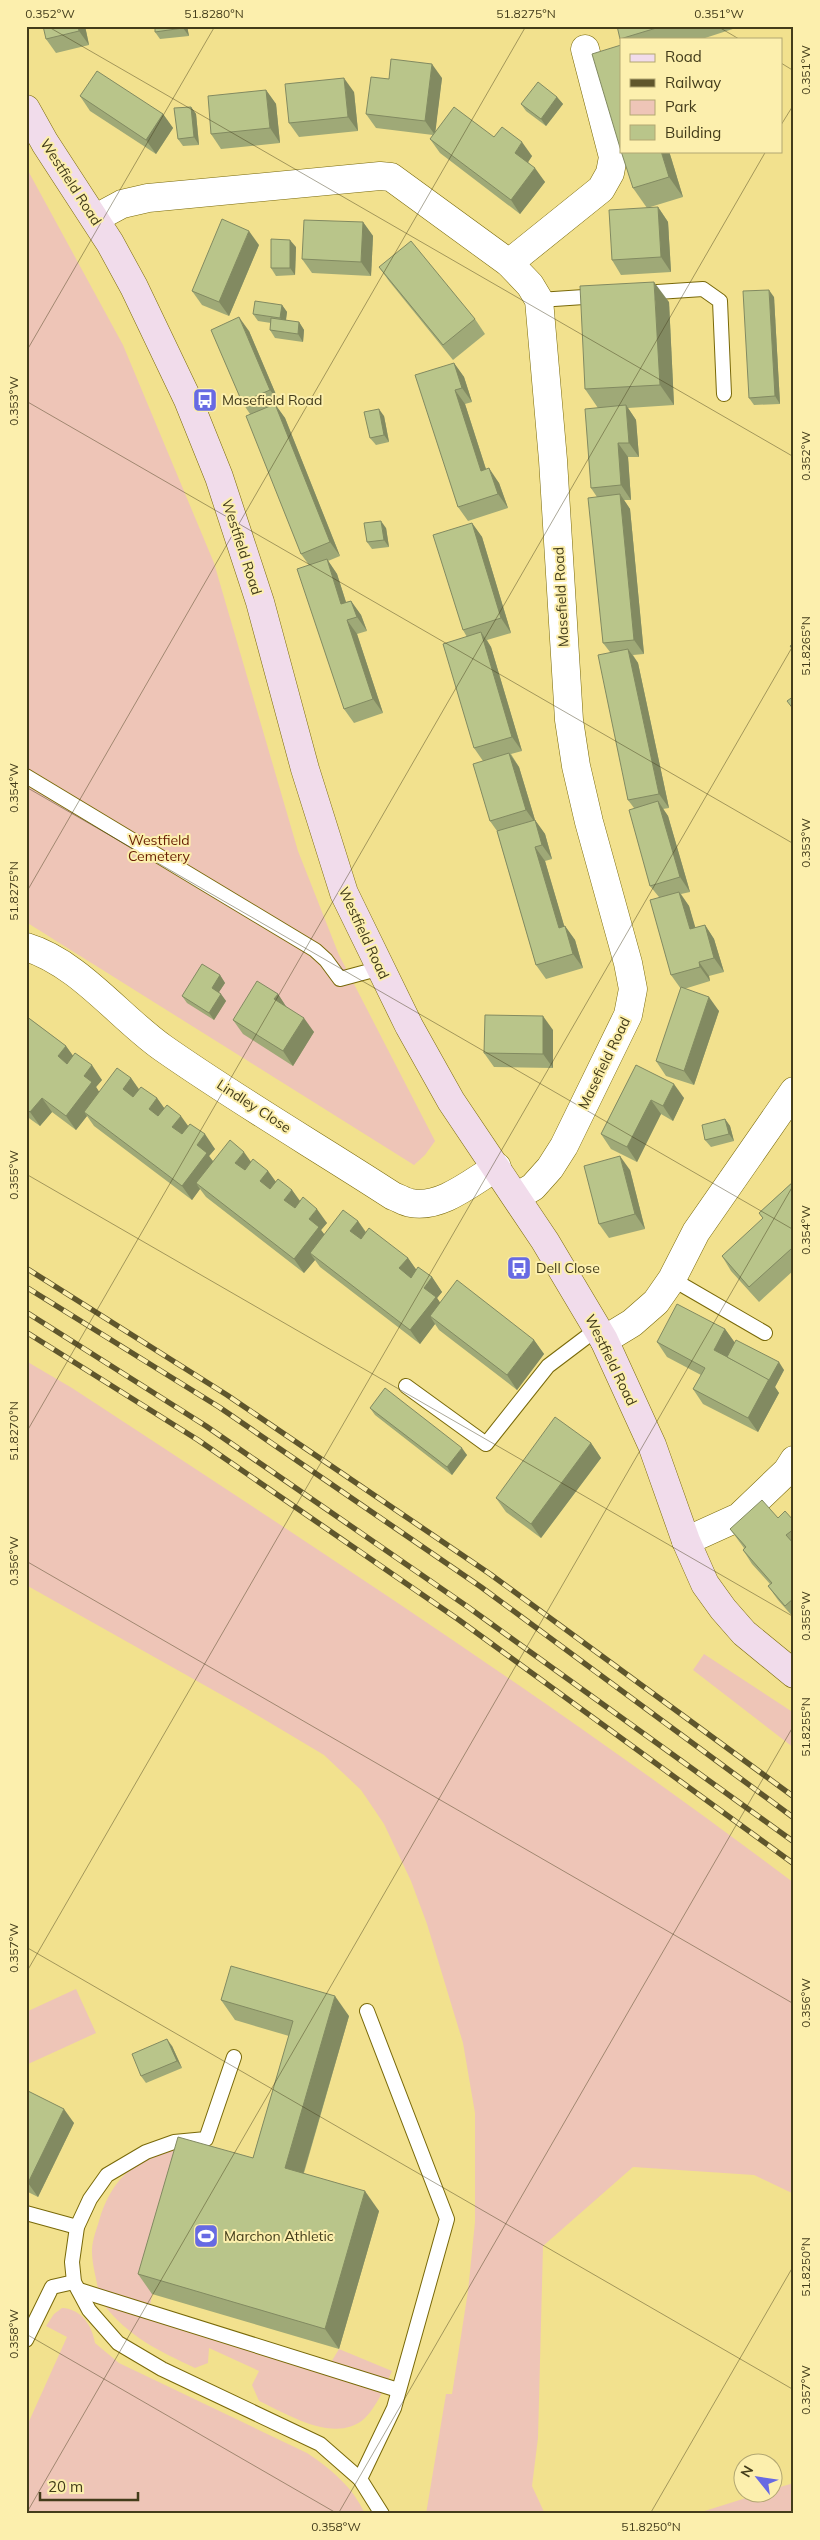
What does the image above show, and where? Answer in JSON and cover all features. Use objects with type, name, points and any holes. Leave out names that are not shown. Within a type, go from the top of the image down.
[{"type":"street","points":[[509,263],[601,189],[610,173],[613,157],[585,49]]},
{"type":"street","name":"Westfield Road","points":[[26,109],[45,143],[96,218],[134,287],[176,374],[219,477],[260,602],[305,769],[344,893],[429,1065],[497,1167],[601,1334],[652,1444],[686,1541],[705,1584],[744,1633],[794,1674]]},
{"type":"street","points":[[96,218],[122,204],[148,198],[380,176],[391,177],[509,263],[530,285],[540,300]]},
{"type":"street","name":"Masefield Road","points":[[516,1197],[533,1187],[550,1168],[564,1146],[628,1015],[633,989],[628,963],[589,822],[576,766],[569,720],[551,432],[540,300]]},
{"type":"street","name":"Lindley Close","points":[[26,946],[40,951],[85,981],[161,1047],[393,1196],[411,1203],[426,1203],[441,1199],[497,1167]]},
{"type":"street","points":[[601,1334],[638,1318],[656,1302],[672,1279],[696,1232],[794,1091]]},
{"type":"street","points":[[686,1541],[738,1517],[787,1471],[794,1460]]},
{"type":"lane","points":[[540,300],[703,289],[720,301],[724,394]]},
{"type":"lane","points":[[26,776],[314,950],[326,960],[340,979],[381,968]]},
{"type":"lane","points":[[672,1279],[765,1333]]},
{"type":"lane","points":[[406,1386],[486,1444],[548,1366],[601,1334]]},
{"type":"lane","points":[[360,2479],[394,2408],[446,2219],[367,2011]]},
{"type":"lane","points":[[234,2057],[206,2139],[174,2142],[146,2152],[107,2175],[90,2199],[77,2227],[72,2262],[76,2286],[89,2310],[118,2343],[167,2371],[320,2444],[360,2479],[382,2514]]},
{"type":"lane","points":[[26,2213],[77,2227]]},
{"type":"lane","points":[[26,2340],[52,2287],[76,2286],[398,2390]]},
{"type":"green space","name":"Westfield Cemetery","points":[[26,167],[123,345],[214,563],[298,851],[339,955],[435,1141],[425,1155],[414,1165],[26,922]]},
{"type":"green space","points":[[26,1361],[72,1388],[255,1508],[527,1691],[794,1883],[794,2194],[754,2175],[633,2167],[543,2246],[538,2438],[532,2486],[545,2514],[426,2514],[446,2394],[452,2394],[468,2291],[475,2222],[475,2113],[463,2043],[427,1924],[411,1881],[384,1824],[361,1790],[324,1755],[245,1708],[26,1585]]},
{"type":"green space","points":[[704,1654],[794,1713],[794,1748],[693,1670]]},
{"type":"green space","points":[[76,1989],[96,2033],[26,2065],[26,2012]]},
{"type":"green space","points":[[179,2149],[150,2306],[98,2289],[92,2247],[104,2206],[111,2193],[127,2172],[138,2164],[150,2158]]},
{"type":"green space","points":[[104,2305],[324,2374],[339,2349],[392,2371],[384,2390],[365,2418],[353,2426],[340,2429],[326,2428],[297,2419],[259,2401],[252,2385],[259,2371],[209,2348],[208,2363],[195,2368],[134,2335]]},
{"type":"green space","points":[[62,2308],[69,2309],[80,2315],[89,2325],[95,2343],[119,2363],[307,2453],[324,2465],[348,2487],[365,2514],[26,2514],[26,2428],[67,2337],[46,2326],[54,2314]]},
{"type":"green space","points":[[794,2483],[794,2514],[695,2514],[733,2502],[782,2502],[782,2486]]},
{"type":"building","points":[[43,26],[78,26],[79,31],[46,39]]},
{"type":"building","points":[[155,26],[183,26],[183,28],[155,32]]},
{"type":"building","points":[[617,26],[663,26],[620,38]]},
{"type":"building","points":[[620,45],[620,148],[592,54]]},
{"type":"building","points":[[391,59],[432,64],[425,121],[366,114],[371,77],[389,79]]},
{"type":"building","points":[[97,71],[163,114],[146,140],[80,96]]},
{"type":"building","points":[[344,78],[348,117],[289,123],[285,84]]},
{"type":"building","points":[[538,82],[557,97],[541,119],[521,104]]},
{"type":"building","points":[[266,90],[270,128],[211,134],[208,96]]},
{"type":"building","points":[[191,107],[194,137],[178,139],[174,108]]},
{"type":"building","points":[[454,107],[494,137],[502,127],[522,142],[515,153],[535,168],[511,200],[430,139]]},
{"type":"building","points":[[621,152],[661,152],[669,177],[633,188]]},
{"type":"building","points":[[658,207],[661,257],[612,260],[609,210]]},
{"type":"building","points":[[222,219],[249,231],[219,302],[192,291]]},
{"type":"building","points":[[304,220],[363,222],[361,262],[302,259]]},
{"type":"building","points":[[271,239],[290,240],[290,268],[271,268]]},
{"type":"building","points":[[411,241],[475,319],[443,345],[379,267]]},
{"type":"building","points":[[654,282],[660,385],[585,389],[580,286]]},
{"type":"building","points":[[769,290],[775,396],[749,398],[743,291]]},
{"type":"building","points":[[255,301],[282,305],[280,318],[253,314]]},
{"type":"building","points":[[239,317],[270,390],[242,402],[211,330]]},
{"type":"building","points":[[271,318],[299,322],[298,334],[270,330]]},
{"type":"building","points":[[454,363],[462,388],[455,390],[481,471],[489,468],[498,494],[458,507],[415,375]]},
{"type":"building","points":[[275,404],[330,542],[301,554],[246,416]]},
{"type":"building","points":[[626,405],[629,443],[618,443],[621,485],[591,488],[585,409]]},
{"type":"building","points":[[379,409],[384,435],[370,438],[364,412]]},
{"type":"building","points":[[620,494],[634,640],[603,643],[588,498]]},
{"type":"building","points":[[381,521],[384,540],[367,542],[364,523]]},
{"type":"building","points":[[472,523],[501,618],[463,630],[433,535]]},
{"type":"building","points":[[327,559],[341,604],[351,601],[357,617],[347,620],[373,699],[344,709],[297,569]]},
{"type":"building","points":[[481,632],[512,737],[474,748],[443,644]]},
{"type":"building","points":[[794,643],[794,651],[790,646]]},
{"type":"building","points":[[628,649],[659,794],[628,800],[598,655]]},
{"type":"building","points":[[794,696],[794,710],[787,701]]},
{"type":"building","points":[[509,753],[526,810],[490,821],[473,764]]},
{"type":"building","points":[[658,801],[680,877],[650,886],[629,810]]},
{"type":"building","points":[[535,820],[542,845],[535,847],[559,928],[565,926],[573,954],[536,965],[497,831]]},
{"type":"building","points":[[679,892],[690,929],[705,925],[714,958],[699,962],[700,967],[671,975],[650,900]]},
{"type":"building","points":[[202,964],[220,975],[212,988],[221,994],[209,1013],[182,996]]},
{"type":"building","points":[[257,981],[278,994],[274,999],[304,1018],[283,1051],[233,1020]]},
{"type":"building","points":[[681,987],[709,997],[684,1071],[656,1061]]},
{"type":"building","points":[[485,1015],[543,1016],[543,1054],[484,1053]]},
{"type":"building","points":[[26,1016],[66,1046],[58,1056],[67,1064],[75,1053],[92,1065],[84,1076],[92,1082],[66,1116],[42,1098],[30,1112],[26,1109]]},
{"type":"building","points":[[636,1065],[674,1084],[663,1106],[651,1100],[627,1147],[601,1134]]},
{"type":"building","points":[[117,1068],[131,1078],[123,1089],[133,1097],[141,1087],[157,1098],[149,1109],[158,1116],[167,1105],[181,1116],[172,1127],[182,1134],[190,1124],[205,1134],[197,1145],[207,1153],[182,1186],[84,1112]]},
{"type":"building","points":[[725,1119],[729,1134],[705,1140],[702,1125]]},
{"type":"building","points":[[230,1140],[244,1152],[235,1163],[245,1170],[253,1159],[268,1171],[260,1181],[270,1189],[278,1179],[292,1190],[284,1200],[295,1208],[303,1197],[317,1209],[309,1219],[319,1227],[294,1259],[196,1183]]},
{"type":"building","points":[[620,1156],[635,1214],[599,1224],[584,1166]]},
{"type":"building","points":[[794,1181],[794,1252],[791,1249],[749,1287],[722,1256],[763,1218],[759,1213]]},
{"type":"building","points":[[343,1210],[358,1221],[350,1231],[361,1239],[369,1228],[408,1258],[399,1268],[411,1278],[418,1267],[432,1277],[424,1288],[436,1297],[410,1330],[310,1253]]},
{"type":"building","points":[[457,1280],[534,1340],[507,1375],[430,1316]]},
{"type":"building","points":[[677,1304],[725,1329],[714,1350],[769,1379],[748,1418],[693,1389],[705,1368],[657,1342]]},
{"type":"building","points":[[736,1340],[779,1362],[769,1380],[727,1357]]},
{"type":"building","points":[[385,1388],[462,1448],[447,1467],[370,1408]]},
{"type":"building","points":[[555,1417],[591,1443],[531,1524],[496,1498]]},
{"type":"building","points":[[762,1500],[778,1518],[785,1511],[794,1521],[794,1529],[786,1535],[794,1544],[794,1598],[785,1606],[768,1586],[772,1583],[743,1550],[746,1547],[730,1529]]},
{"type":"building","points":[[231,1966],[335,1996],[285,2168],[365,2191],[325,2329],[138,2274],[178,2137],[253,2158],[293,2021],[221,2000]]},
{"type":"building","points":[[167,2039],[177,2061],[141,2076],[132,2054]]},
{"type":"building","points":[[26,2090],[64,2109],[28,2183],[26,2182]]},
{"type":"railway","points":[[26,1268],[227,1395],[490,1574],[794,1797]]},
{"type":"railway","points":[[26,1287],[219,1407],[481,1587],[794,1818]]},
{"type":"railway","points":[[26,1312],[206,1426],[468,1607],[794,1842]]},
{"type":"railway","points":[[26,1332],[198,1440],[459,1620],[794,1864]]},
{"type":"place","name":"Masefield Road","points":[[205,400]]},
{"type":"place","name":"Dell Close","points":[[519,1268]]},
{"type":"place","name":"Marchon Athletic","points":[[206,2236]]}]
